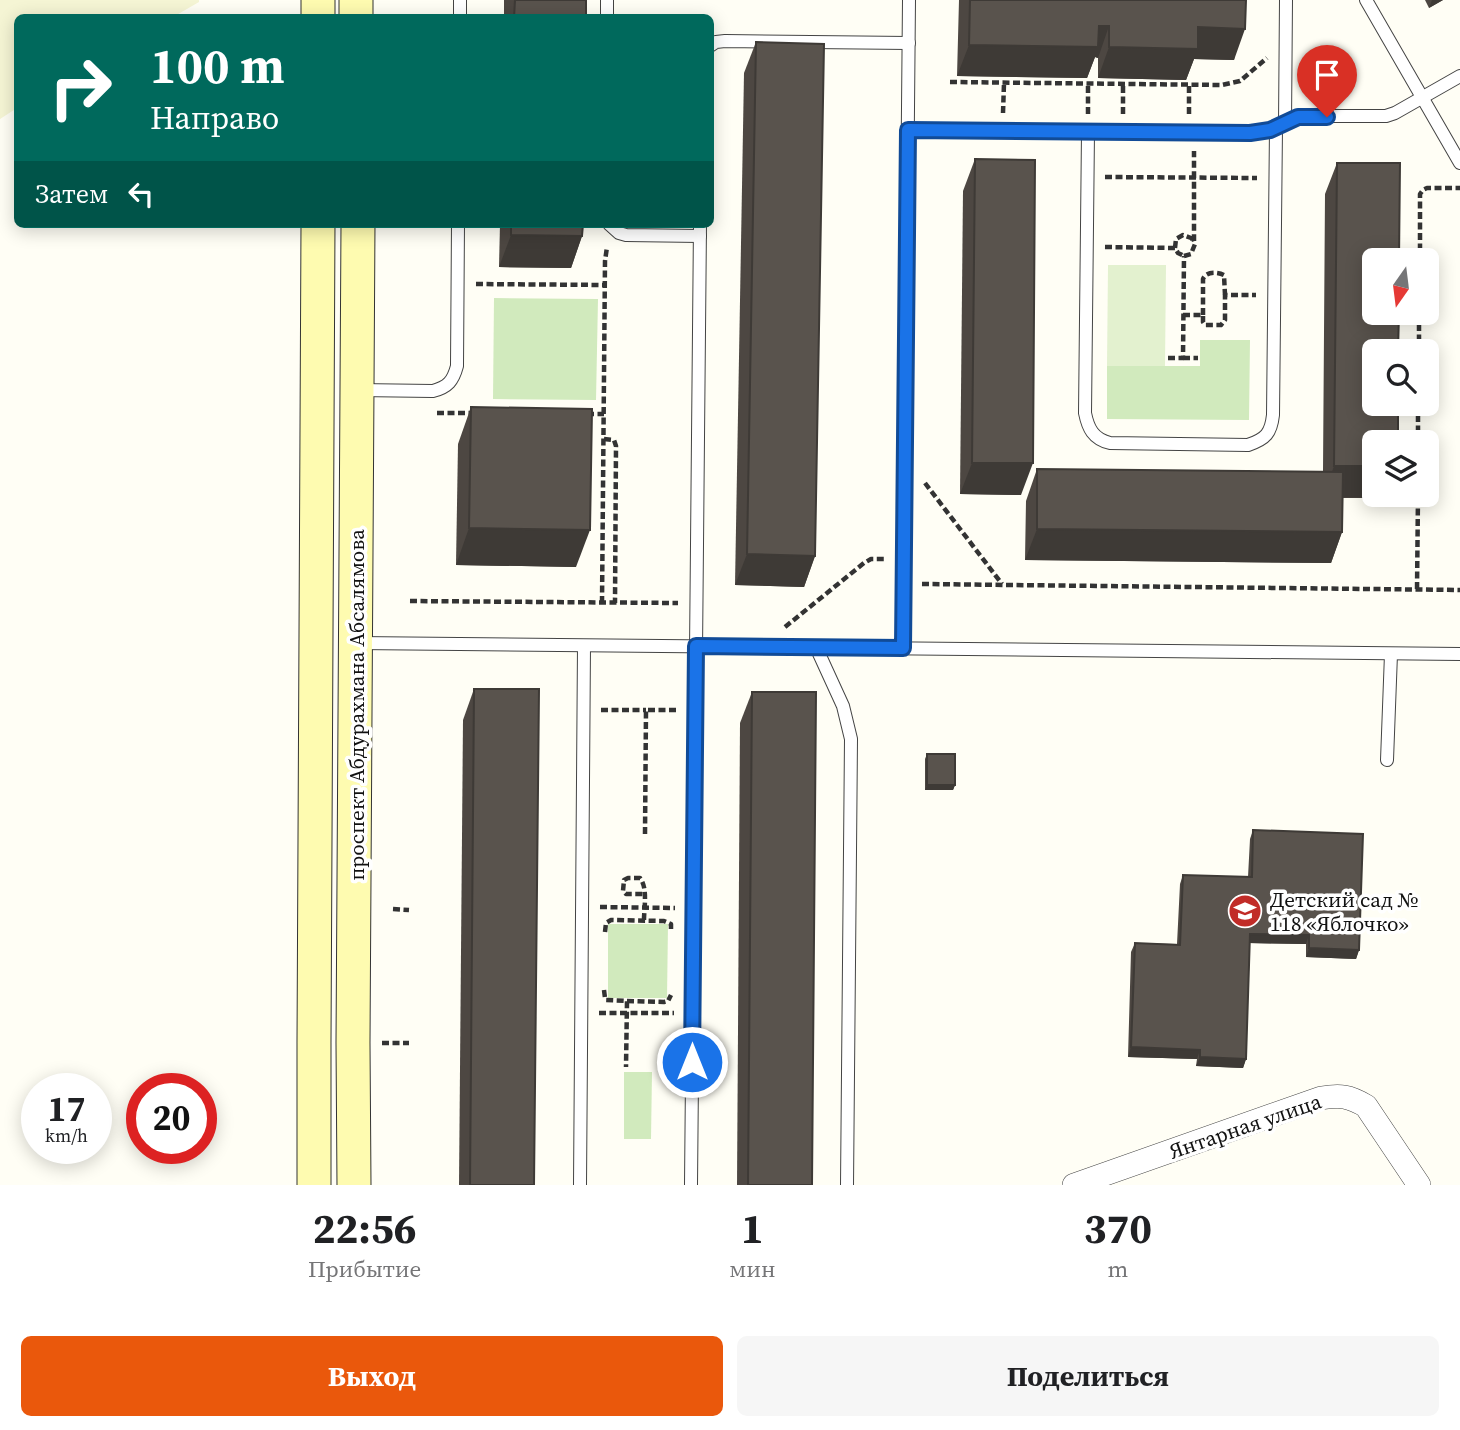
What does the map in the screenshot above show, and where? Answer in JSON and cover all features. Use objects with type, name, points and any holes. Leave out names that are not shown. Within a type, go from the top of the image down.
[{"type":"main road","name":"проспект Абдурахмана Абсалямова","points":[[314,1185],[318,228]]},
{"type":"main road","name":"проспект Абдурахмана Абсалямова","points":[[354,1185],[358,228]]},
{"type":"street","name":"Янтарная улица","points":[[1074,1185],[1121,1173],[1321,1098],[1338,1095],[1353,1098],[1366,1106],[1419,1185]]},
{"type":"lane","points":[[903,648],[909,0]]},
{"type":"lane","points":[[1087,131],[1085,413],[1088,427],[1102,442],[1110,443],[1258,442],[1271,428],[1273,415],[1275,178],[1286,41],[1286,0]]},
{"type":"lane","points":[[1366,0],[1460,163]]},
{"type":"lane","points":[[714,43],[725,41],[909,43]]},
{"type":"lane","points":[[908,130],[1258,133],[1303,116],[1386,116],[1460,76]]},
{"type":"lane","points":[[358,390],[433,391],[441,389],[454,378],[457,366],[458,228]]},
{"type":"lane","points":[[613,228],[626,235],[700,230],[691,1185]]},
{"type":"lane","points":[[357,643],[1460,654]]},
{"type":"lane","points":[[580,1185],[584,646]]},
{"type":"lane","points":[[816,648],[843,706],[851,739],[847,1185]]},
{"type":"lane","points":[[1387,760],[1391,654]]},
{"type":"path","points":[[950,82],[1222,85],[1240,81],[1286,41]]},
{"type":"path","points":[[1003,131],[1004,83]]},
{"type":"path","points":[[1087,131],[1088,83]]},
{"type":"path","points":[[1123,83],[1123,132]]},
{"type":"path","points":[[1189,84],[1195,244],[1193,251],[1187,256],[1178,253],[1174,248],[1179,237],[1187,236],[1194,241]]},
{"type":"path","points":[[1087,177],[1275,178]]},
{"type":"path","points":[[1420,248],[1420,194],[1427,188],[1460,188]]},
{"type":"path","points":[[602,603],[605,285],[611,228]]},
{"type":"path","points":[[1086,247],[1174,248]]},
{"type":"path","points":[[1183,358],[1184,256]]},
{"type":"path","points":[[1204,275],[1224,275],[1225,295],[1223,323],[1205,324],[1204,275]]},
{"type":"path","points":[[458,284],[605,285]]},
{"type":"path","points":[[1225,295],[1274,296]]},
{"type":"path","points":[[1183,315],[1203,315]]},
{"type":"path","points":[[1168,358],[1198,358]]},
{"type":"path","points":[[429,412],[483,413]]},
{"type":"path","points":[[577,414],[604,414]]},
{"type":"path","points":[[604,439],[614,440],[616,446],[615,603]]},
{"type":"path","points":[[905,457],[1003,585]]},
{"type":"path","points":[[1417,589],[1418,507]]},
{"type":"path","points":[[759,647],[864,562],[874,559],[904,559]]},
{"type":"path","points":[[904,584],[1460,590]]},
{"type":"path","points":[[410,601],[696,604]]},
{"type":"path","points":[[584,709],[695,711]]},
{"type":"path","points":[[645,834],[646,710]]},
{"type":"path","points":[[644,894],[626,894],[623,891],[624,880],[628,878],[644,881],[644,894],[644,920]]},
{"type":"path","points":[[582,907],[694,908]]},
{"type":"path","points":[[393,909],[410,910]]},
{"type":"path","points":[[605,940],[607,921],[644,920],[669,922],[671,941]]},
{"type":"path","points":[[604,981],[604,995],[607,1000],[627,1002],[668,1001],[671,996],[671,982]]},
{"type":"path","points":[[626,1067],[627,1002]]},
{"type":"path","points":[[581,1013],[692,1013]]},
{"type":"green space","points":[[0,0],[199,0],[178,14],[14,14],[14,110],[0,119]]},
{"type":"green space","points":[[1108,265],[1166,265],[1165,366],[1107,366]]},
{"type":"green space","points":[[494,298],[598,299],[596,400],[493,399]]},
{"type":"green space","points":[[1200,340],[1250,340],[1249,420],[1107,419],[1107,366],[1200,366]]},
{"type":"green space","points":[[608,924],[668,924],[667,998],[608,998]]},
{"type":"green space","points":[[624,1072],[652,1072],[651,1139],[624,1139]]},
{"type":"building","points":[[515,0],[586,0],[586,14],[514,14]]},
{"type":"building","points":[[970,0],[1246,0],[1245,29],[1198,27],[1198,49],[1109,47],[1109,26],[1099,26],[1098,47],[969,45]]},
{"type":"building","points":[[756,42],[824,44],[815,556],[747,554]]},
{"type":"building","points":[[975,159],[1035,160],[1033,463],[972,463]]},
{"type":"building","points":[[1337,163],[1400,163],[1399,248],[1362,248],[1362,326],[1399,326],[1398,339],[1362,339],[1362,416],[1398,416],[1398,430],[1362,430],[1362,466],[1334,466]]},
{"type":"building","points":[[511,228],[583,228],[582,236],[511,235]]},
{"type":"building","points":[[471,407],[592,409],[590,530],[469,528]]},
{"type":"building","points":[[1037,469],[1343,472],[1342,532],[1037,529]]},
{"type":"building","points":[[474,689],[539,689],[534,1185],[470,1185]]},
{"type":"building","points":[[752,692],[816,692],[812,1185],[748,1185]]},
{"type":"building","points":[[927,754],[955,754],[955,785],[927,785]]},
{"type":"building","points":[[1253,830],[1363,834],[1359,950],[1309,948],[1309,935],[1250,934],[1246,1059],[1200,1057],[1200,1050],[1131,1047],[1135,943],[1180,945],[1183,875],[1252,877]]},
{"type":"place","name":"Детский сад № 118 «Яблочко»","points":[[1245,911]]},
{"type":"route","points":[[692,1062],[696,646],[903,648],[908,130],[1258,133],[1298,117],[1327,117]]}]
